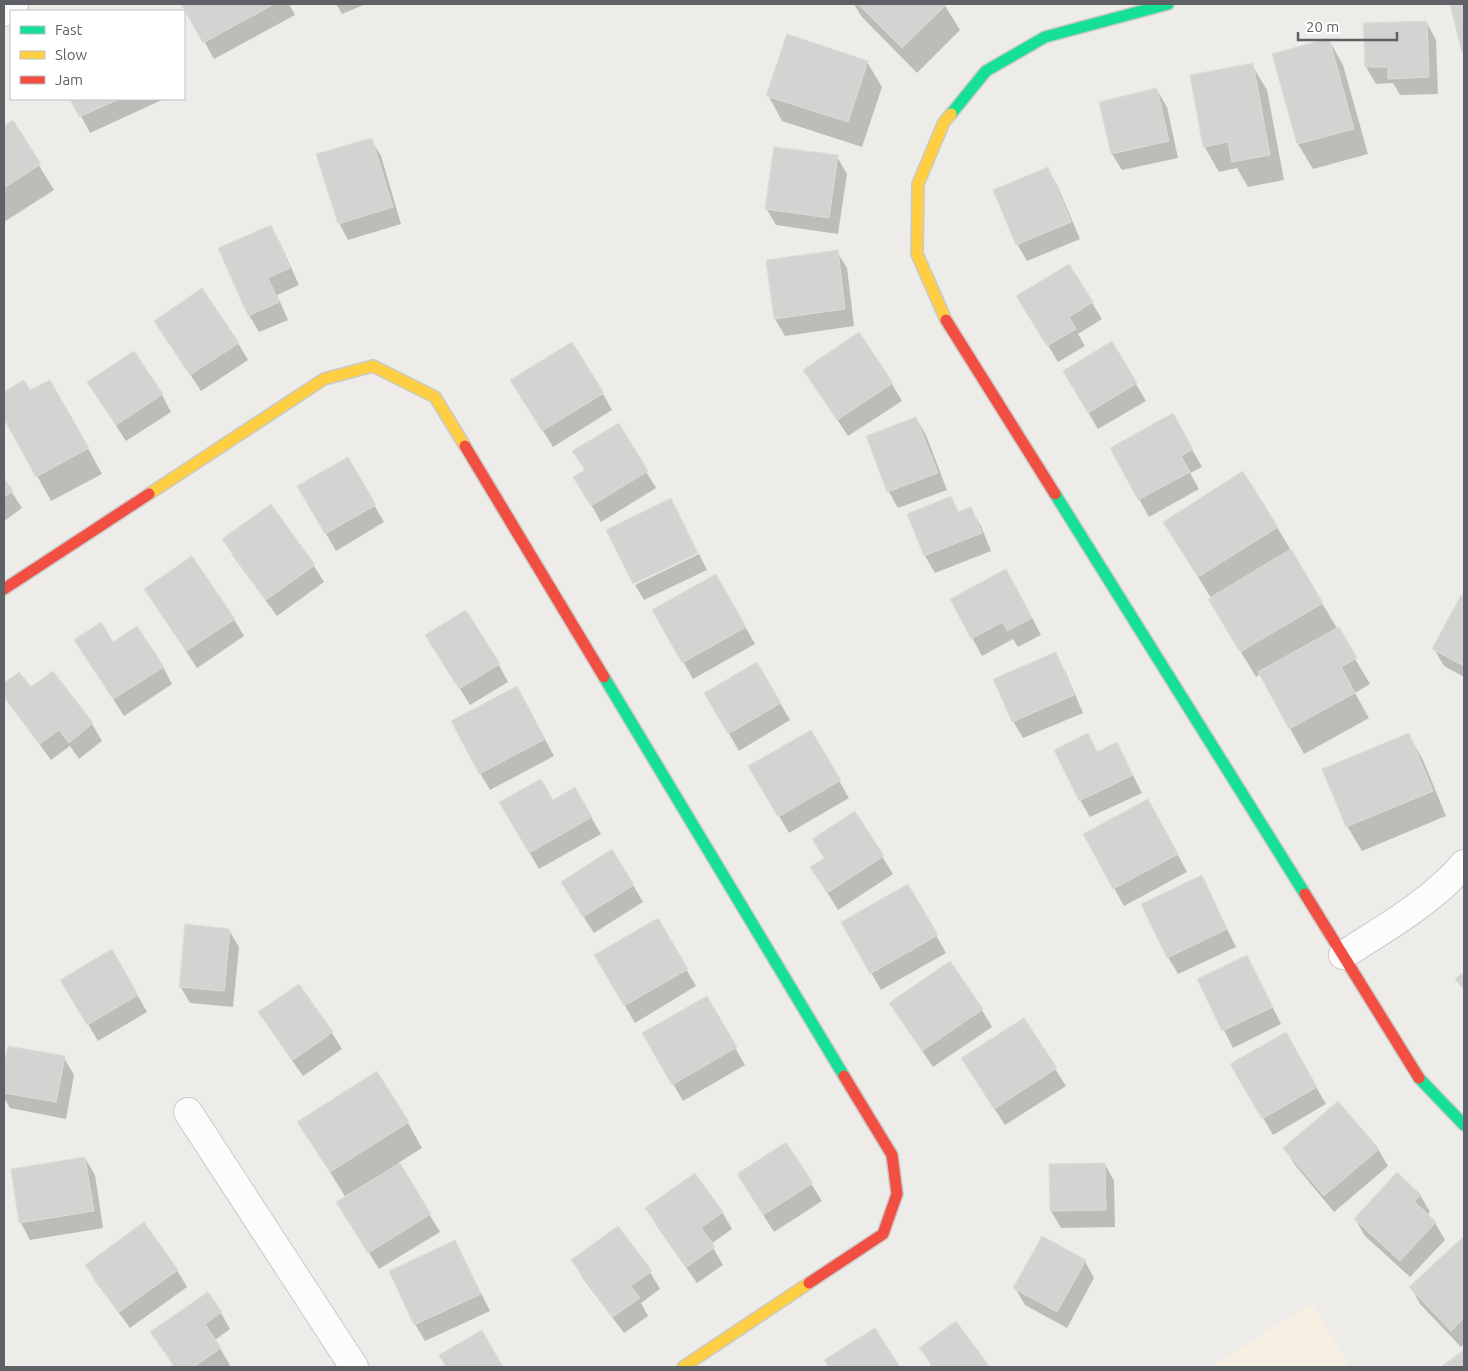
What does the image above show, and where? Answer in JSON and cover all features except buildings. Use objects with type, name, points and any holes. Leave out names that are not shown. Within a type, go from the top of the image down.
[{"type":"street","points":[[4,12],[14,4]]},
{"type":"street","points":[[1168,4],[1045,37],[986,71],[944,122],[918,184],[917,254],[945,319],[1344,955],[1420,1080],[1464,1125]]},
{"type":"street","points":[[4,590],[324,379],[373,366],[435,397],[892,1155],[897,1194],[884,1234],[683,1367]]},
{"type":"street","points":[[1344,955],[1397,921],[1452,878],[1464,864]]},
{"type":"street","points":[[188,1112],[354,1367]]},
{"type":"shaded area","points":[[1312,1304],[1350,1367],[1210,1367]]},
{"type":"traffic: fast","points":[[951,114],[986,71],[1045,37],[1168,4]]},
{"type":"traffic: fast","points":[[1055,494],[1305,894]]},
{"type":"traffic: fast","points":[[604,677],[844,1076]]},
{"type":"traffic: fast","points":[[1419,1078],[1464,1125]]},
{"type":"traffic: slow","points":[[946,320],[917,254],[918,184],[944,122],[951,114]]},
{"type":"traffic: slow","points":[[149,494],[324,379],[373,366],[435,397],[465,446]]},
{"type":"traffic: slow","points":[[683,1367],[809,1283]]},
{"type":"traffic: jam","points":[[946,320],[1055,494]]},
{"type":"traffic: jam","points":[[465,446],[604,677]]},
{"type":"traffic: jam","points":[[4,589],[149,494]]},
{"type":"traffic: jam","points":[[1305,894],[1419,1078]]},
{"type":"traffic: jam","points":[[809,1283],[883,1234],[897,1194],[892,1155],[844,1076]]}]
